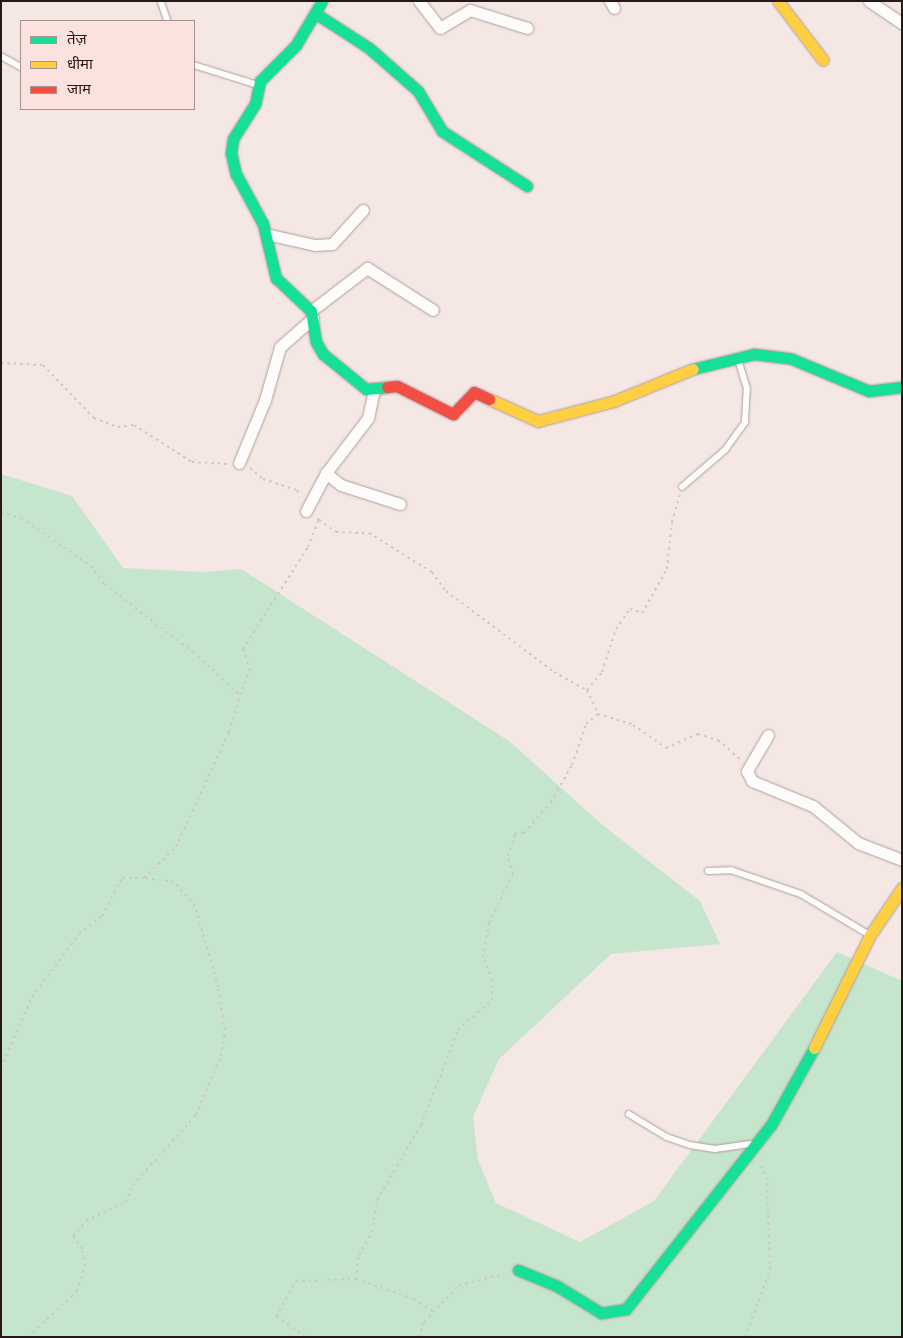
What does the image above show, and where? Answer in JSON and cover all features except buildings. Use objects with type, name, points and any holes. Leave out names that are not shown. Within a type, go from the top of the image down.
[{"type":"street","points":[[322,1],[296,45],[258,85],[255,104],[233,139],[232,153],[236,174],[266,234],[276,278],[312,314],[316,342],[323,354],[366,389],[374,390],[397,386],[453,414],[474,392],[538,421],[614,401],[737,355],[792,359],[869,391],[902,387]]},
{"type":"street","points":[[420,1],[440,28],[470,10],[527,28]]},
{"type":"street","points":[[778,1],[823,60]]},
{"type":"street","points":[[869,1],[902,23]]},
{"type":"street","points":[[315,13],[392,68],[422,95],[442,131],[527,186]]},
{"type":"street","points":[[266,234],[315,246],[332,244],[363,210]]},
{"type":"street","points":[[239,463],[265,400],[280,347],[312,314],[366,268],[433,310]]},
{"type":"street","points":[[306,511],[326,473],[368,418],[374,390]]},
{"type":"street","points":[[326,473],[347,488],[400,504]]},
{"type":"street","points":[[768,735],[749,766],[747,774],[756,784],[813,806],[858,844],[902,860]]},
{"type":"street","points":[[518,1270],[557,1286],[602,1313],[618,1314],[756,1144],[836,1008],[870,935],[902,888]]},
{"type":"lane","points":[[161,1],[168,20]]},
{"type":"lane","points":[[1,56],[20,66]]},
{"type":"lane","points":[[195,65],[258,85]]},
{"type":"lane","points":[[682,487],[725,450],[745,422],[748,389],[737,355]]},
{"type":"lane","points":[[708,871],[731,870],[801,894],[870,935]]},
{"type":"lane","points":[[630,1114],[690,1145],[724,1148],[756,1144]]},
{"type":"path","points":[[1,363],[43,365],[94,418],[118,427],[134,425],[192,462],[239,463],[276,485],[297,490],[306,511],[336,532],[369,533],[432,572],[446,591],[554,672],[587,690],[598,714],[634,725],[666,748],[698,734],[718,740],[749,766]]},
{"type":"path","points":[[587,690],[602,672],[616,629],[630,609],[642,613],[667,569],[672,522],[682,487]]},
{"type":"path","points":[[1,512],[21,518],[90,566],[104,584],[193,652],[240,695]]},
{"type":"path","points":[[144,878],[176,847],[229,732],[250,670],[244,649],[308,547],[319,520]]},
{"type":"path","points":[[356,1279],[358,1255],[372,1232],[377,1200],[421,1125],[458,1030],[492,1000],[492,980],[483,957],[489,923],[513,874],[508,856],[515,834],[524,833],[551,802],[572,765],[586,724],[598,714]]},
{"type":"path","points":[[1,1068],[32,997],[79,934],[102,916],[122,878],[144,878],[174,882],[195,906],[218,987],[225,1030],[222,1056],[196,1115],[133,1185],[126,1202],[86,1221],[73,1236],[82,1249],[84,1266],[77,1291],[28,1337]]},
{"type":"path","points":[[745,1337],[770,1270],[767,1180],[756,1144]]},
{"type":"path","points":[[419,1337],[434,1312],[460,1285],[518,1270]]},
{"type":"path","points":[[305,1337],[276,1316],[296,1281],[356,1279],[414,1299],[434,1312]]},
{"type":"green space","points":[[1,474],[72,496],[123,568],[202,572],[241,569],[509,741],[605,827],[700,901],[720,944],[611,954],[499,1059],[473,1117],[478,1160],[496,1203],[580,1242],[654,1201],[837,952],[902,981],[902,1337],[1,1337]]},
{"type":"traffic: fast","points":[[322,1],[296,45],[260,81],[255,104],[233,139],[231,153],[236,174],[263,224],[276,278],[311,311],[316,342],[323,354],[366,389],[387,387]]},
{"type":"traffic: fast","points":[[315,13],[369,48],[418,91],[442,131],[527,186]]},
{"type":"traffic: fast","points":[[693,369],[754,354],[792,359],[869,391],[902,387]]},
{"type":"traffic: fast","points":[[518,1270],[557,1286],[601,1313],[626,1309],[771,1125],[814,1048]]},
{"type":"traffic: slow","points":[[778,1],[823,60]]},
{"type":"traffic: slow","points":[[489,399],[538,421],[614,401],[693,369]]},
{"type":"traffic: slow","points":[[814,1048],[870,935],[902,888]]},
{"type":"traffic: jam","points":[[387,387],[397,386],[453,414],[474,392],[489,399]]}]
